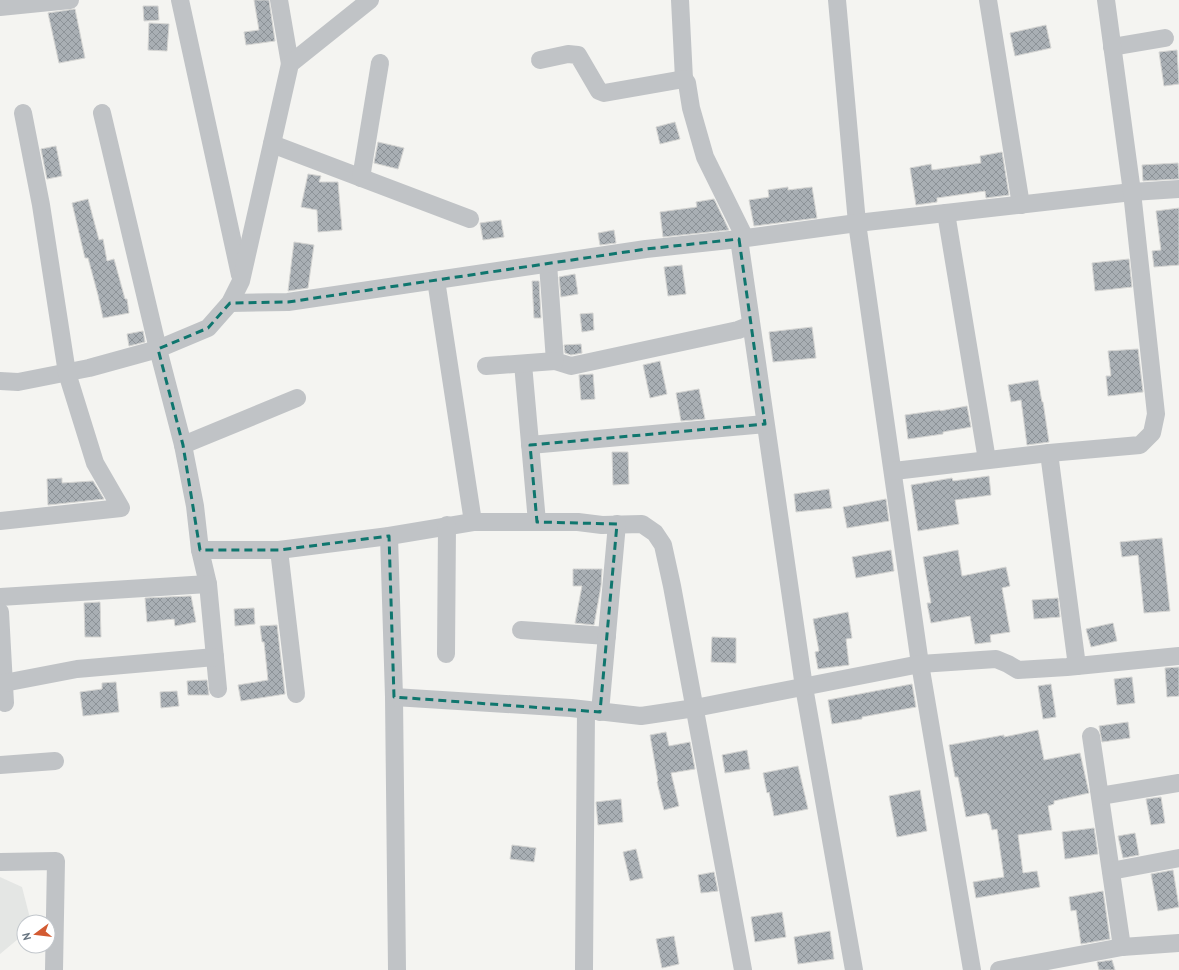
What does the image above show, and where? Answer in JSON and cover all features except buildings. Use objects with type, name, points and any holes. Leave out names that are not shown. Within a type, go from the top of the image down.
[{"type":"street","points":[[0,7],[70,0]]},
{"type":"street","points":[[180,0],[242,281]]},
{"type":"street","points":[[0,381],[18,382],[67,373],[158,349],[208,328],[230,303],[242,281],[290,64],[279,0]]},
{"type":"street","points":[[290,64],[370,0]]},
{"type":"street","points":[[680,0],[684,80],[687,83],[690,108],[705,157],[742,239],[751,325],[804,687],[854,970]]},
{"type":"street","points":[[837,0],[857,223],[894,471],[920,664],[972,970]]},
{"type":"street","points":[[988,0],[1021,205]]},
{"type":"street","points":[[894,471],[1050,453],[1140,445],[1152,433],[1156,414],[1132,192],[1106,0]]},
{"type":"street","points":[[1112,47],[1165,38]]},
{"type":"street","points":[[540,60],[568,54],[578,54],[600,91],[604,93],[684,80]]},
{"type":"street","points":[[360,178],[380,63]]},
{"type":"street","points":[[0,521],[121,508],[95,463],[67,373],[42,206],[23,113]]},
{"type":"street","points":[[102,113],[158,349],[183,445],[195,506],[200,550],[208,584],[218,689]]},
{"type":"street","points":[[272,144],[470,219]]},
{"type":"street","points":[[230,303],[288,302],[646,249],[742,239],[857,223],[1132,192],[1179,189]]},
{"type":"street","points":[[946,213],[987,460]]},
{"type":"street","points":[[548,264],[555,361]]},
{"type":"street","points":[[436,280],[473,522]]},
{"type":"street","points":[[486,366],[555,361],[571,366],[738,330],[751,325]]},
{"type":"street","points":[[523,364],[537,522]]},
{"type":"street","points":[[183,445],[297,398]]},
{"type":"street","points":[[530,445],[765,424]]},
{"type":"street","points":[[1050,453],[1077,666]]},
{"type":"street","points":[[200,550],[279,550],[389,536],[473,522],[578,522],[602,525],[642,524],[655,533],[663,544],[672,586],[744,970]]},
{"type":"street","points":[[584,969],[593,711],[607,636],[617,524]]},
{"type":"street","points":[[446,654],[447,526]]},
{"type":"street","points":[[389,536],[394,697],[393,969]]},
{"type":"street","points":[[279,550],[296,694]]},
{"type":"street","points":[[0,597],[208,584]]},
{"type":"street","points":[[0,612],[6,703]]},
{"type":"street","points":[[520,630],[607,636]]},
{"type":"street","points":[[394,697],[593,711],[641,716],[695,708],[920,664],[996,659],[1018,670],[1179,656]]},
{"type":"street","points":[[4,683],[77,669],[215,657]]},
{"type":"street","points":[[1091,736],[1122,947]]},
{"type":"street","points":[[0,766],[55,761]]},
{"type":"street","points":[[1100,796],[1179,783]]},
{"type":"street","points":[[1111,871],[1179,858]]},
{"type":"street","points":[[0,862],[56,861],[54,970]]},
{"type":"street","points":[[999,970],[1122,947],[1179,943]]},
{"type":"highlighted area","points":[[739,239],[765,424],[530,445],[537,522],[617,524],[600,712],[394,697],[389,536],[279,550],[200,550],[183,445],[158,349],[208,328],[230,303],[288,302],[646,249]]},
{"type":"shaded area","points":[[0,877],[22,887],[29,914],[16,914],[16,941],[0,954]]}]
